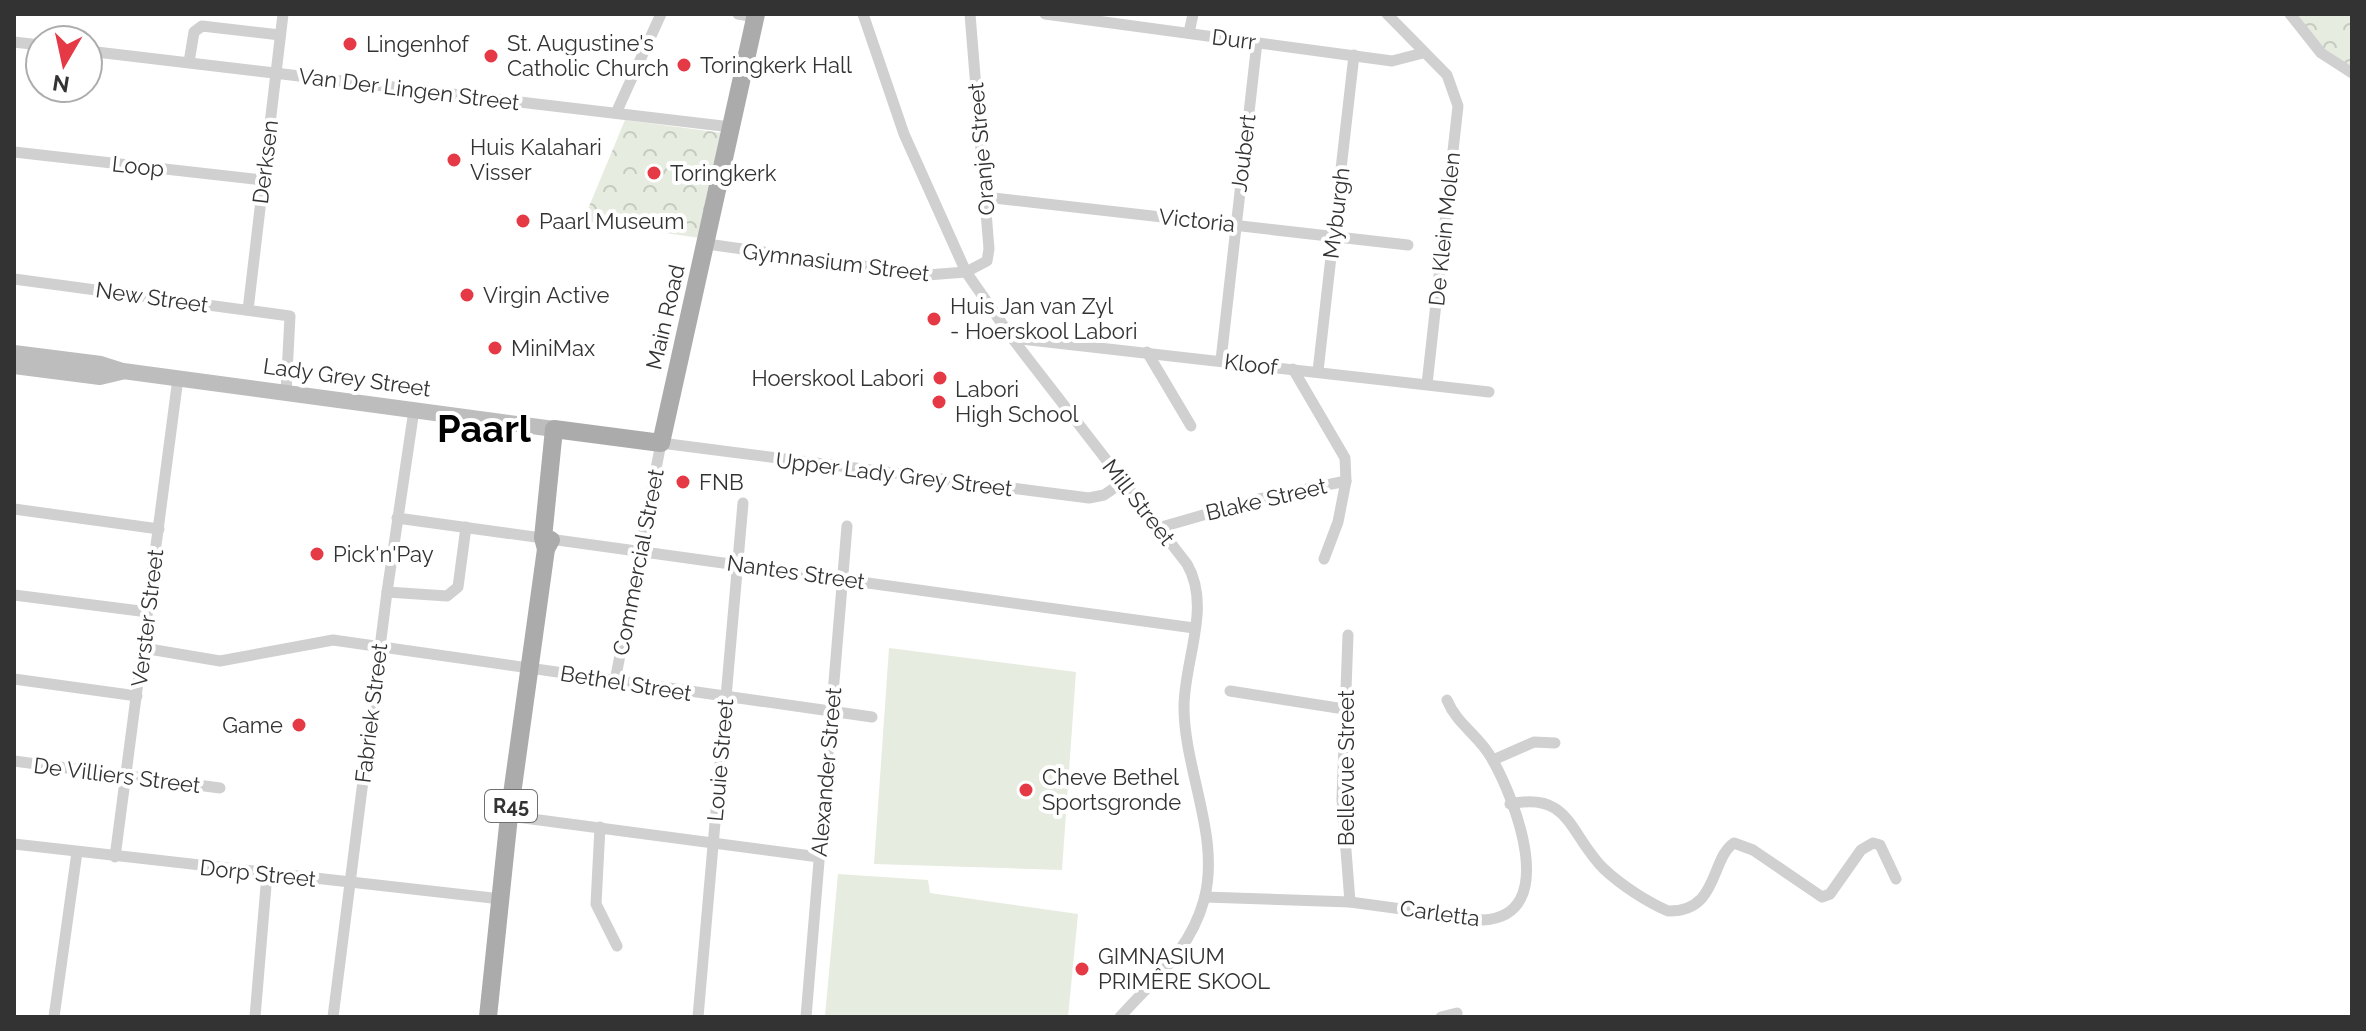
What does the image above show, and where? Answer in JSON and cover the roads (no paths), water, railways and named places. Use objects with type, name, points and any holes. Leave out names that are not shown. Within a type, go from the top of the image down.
[{"type":"main road","name":"Main Road","points":[[661,443],[707,244],[750,15]]},
{"type":"main road","name":"Lady Grey Street","points":[[14,353],[101,364],[123,371],[661,443]]},
{"type":"main road","name":"Lady Grey Street","points":[[14,366],[100,377],[123,371]]},
{"type":"main road","points":[[609,436],[652,426],[672,392]]},
{"type":"main road","name":"R45","points":[[488,1017],[509,816],[560,430]]},
{"type":"street","name":"Derksen","points":[[248,310],[283,14]]},
{"type":"street","points":[[616,113],[661,14]]},
{"type":"street","name":"Mill Street","points":[[863,14],[904,134],[966,272],[1012,338],[1193,575],[1198,596],[1184,705],[1206,842],[1205,897],[1191,934],[1178,956],[1120,1017]]},
{"type":"street","name":"Oranje Street","points":[[966,272],[988,258],[970,14]]},
{"type":"street","name":"Durr","points":[[1045,14],[1392,61],[1423,53]]},
{"type":"street","points":[[1189,33],[1193,14]]},
{"type":"street","points":[[1387,14],[1423,53]]},
{"type":"street","points":[[2290,14],[2321,53],[2352,73]]},
{"type":"street","points":[[189,62],[194,32],[202,26],[280,35]]},
{"type":"street","name":"Joubert","points":[[1221,360],[1257,42]]},
{"type":"street","name":"Van Der Lingen Street","points":[[104,53],[731,127]]},
{"type":"street","name":"De Klein Molen","points":[[1423,53],[1447,75],[1458,106],[1427,384]]},
{"type":"street","name":"Myburgh","points":[[1318,371],[1354,55]]},
{"type":"street","name":"Loop","points":[[14,152],[262,180]]},
{"type":"street","name":"Victoria","points":[[985,197],[1408,245]]},
{"type":"street","name":"Gymnasium Street","points":[[707,244],[927,275],[966,272]]},
{"type":"street","name":"New Street","points":[[14,279],[290,316],[286,393]]},
{"type":"street","name":"Kloof","points":[[1012,338],[1489,392]]},
{"type":"street","points":[[1147,352],[1191,426]]},
{"type":"street","name":"Blake Street","points":[[1158,528],[1259,499],[1346,481],[1345,458],[1293,369]]},
{"type":"street","name":"Verster Street","points":[[115,857],[178,378]]},
{"type":"street","name":"Fabriek Street","points":[[333,1017],[387,592],[414,410]]},
{"type":"street","name":"Upper Lady Grey Street","points":[[661,443],[1089,498],[1104,495],[1123,482]]},
{"type":"street","name":"Commercial Street","points":[[615,681],[661,443]]},
{"type":"street","points":[[1324,559],[1334,536],[1346,481]]},
{"type":"street","name":"Louie Street","points":[[698,1017],[743,503]]},
{"type":"street","points":[[14,509],[159,529]]},
{"type":"street","name":"Nantes Street","points":[[397,518],[547,542],[639,548],[736,565],[1194,628]]},
{"type":"street","name":"Alexander Street","points":[[806,1017],[847,526]]},
{"type":"street","points":[[387,592],[447,596],[453,592],[458,587],[466,527]]},
{"type":"street","points":[[14,595],[148,612]]},
{"type":"street","name":"Bellevue Street","points":[[1348,635],[1342,799],[1350,902]]},
{"type":"street","name":"Bethel Street","points":[[143,648],[220,661],[333,640],[872,717]]},
{"type":"street","points":[[14,679],[137,696]]},
{"type":"street","points":[[1230,691],[1344,709]]},
{"type":"street","name":"Carletta","points":[[1205,897],[1350,902],[1483,920],[1499,919],[1511,913],[1523,896],[1528,867],[1510,804],[1493,760],[1456,719],[1447,700]]},
{"type":"street","points":[[1493,760],[1534,742],[1555,743]]},
{"type":"street","name":"De Villiers Street","points":[[14,761],[220,788]]},
{"type":"street","points":[[1510,804],[1541,800],[1556,806],[1603,868],[1668,911],[1684,908],[1711,888],[1725,852],[1734,843],[1753,850],[1822,897],[1830,894],[1861,850],[1873,843],[1880,845],[1896,879]]},
{"type":"street","points":[[509,816],[819,857]]},
{"type":"street","points":[[600,827],[596,904],[617,946]]},
{"type":"street","name":"Dorp Street","points":[[14,844],[501,899]]},
{"type":"street","points":[[54,1017],[77,852]]},
{"type":"street","points":[[255,1017],[267,874]]},
{"type":"street","points":[[1441,1017],[1457,1013]]},
{"type":"place","name":"Lingenhof","points":[[350,44]]},
{"type":"place","name":"St. Augustine's Catholic Church","points":[[491,56]]},
{"type":"place","name":"Toringkerk Hall","points":[[684,65]]},
{"type":"place","name":"Huis Kalahari Visser","points":[[454,160]]},
{"type":"place","name":"Toringkerk","points":[[654,173]]},
{"type":"place","name":"Paarl Museum","points":[[523,221]]},
{"type":"place","name":"Virgin Active","points":[[467,295]]},
{"type":"place","name":"Huis Jan van Zyl - Hoerskool Labori","points":[[934,319]]},
{"type":"place","name":"MiniMax","points":[[495,348]]},
{"type":"place","name":"Hoerskool Labori","points":[[940,378]]},
{"type":"place","name":"Labori High School","points":[[939,402]]},
{"type":"place","name":"FNB","points":[[683,482]]},
{"type":"place","name":"Pick'n'Pay","points":[[317,554]]},
{"type":"place","name":"Game","points":[[299,725]]},
{"type":"place","name":"Cheve Bethel Sportsgronde","points":[[1026,790]]},
{"type":"place","name":"GIMNASIUM PRIMÊRE SKOOL","points":[[1082,969]]},
{"type":"district","name":"Paarl","points":[[484,429]]}]
